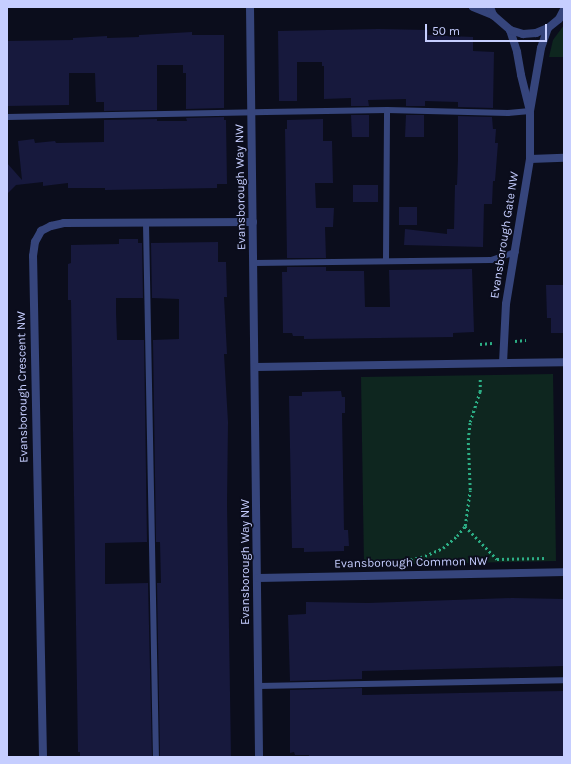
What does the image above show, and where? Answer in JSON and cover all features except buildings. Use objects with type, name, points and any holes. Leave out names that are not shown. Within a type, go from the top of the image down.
[{"type":"street","name":"Evansborough Way NW","points":[[250,7],[260,757]]},
{"type":"street","points":[[473,7],[493,15],[510,30],[523,34],[536,33],[548,28],[559,19],[564,9]]},
{"type":"street","points":[[490,7],[493,15]]},
{"type":"street","name":"Evansborough Gate NW","points":[[503,363],[506,304],[516,252],[530,158],[530,111],[541,48],[548,28]]},
{"type":"street","name":"Evansborough Gate NW","points":[[510,30],[517,52],[530,111]]},
{"type":"street","points":[[530,158],[564,158]]},
{"type":"street","name":"Evansborough Crescent NW","points":[[43,757],[33,264],[35,242],[41,231],[51,226],[64,223],[146,224],[253,222]]},
{"type":"street","points":[[256,368],[564,362]]},
{"type":"street","name":"Evansborough Common NW","points":[[258,578],[564,572]]},
{"type":"lane","points":[[386,260],[387,110]]},
{"type":"lane","points":[[7,117],[387,110],[508,113],[530,111]]},
{"type":"lane","points":[[146,224],[156,757]]},
{"type":"lane","points":[[254,263],[386,260],[491,260],[516,252]]},
{"type":"lane","points":[[258,686],[564,680]]},
{"type":"path","points":[[399,562],[425,556],[443,548],[458,536],[465,526],[470,490],[468,440],[470,422],[480,392],[480,377]]},
{"type":"path","points":[[465,526],[497,559],[547,558]]},
{"type":"green space","points":[[564,25],[564,57],[549,57],[553,40]]},
{"type":"green space","points":[[553,374],[556,561],[364,565],[361,377]]}]
